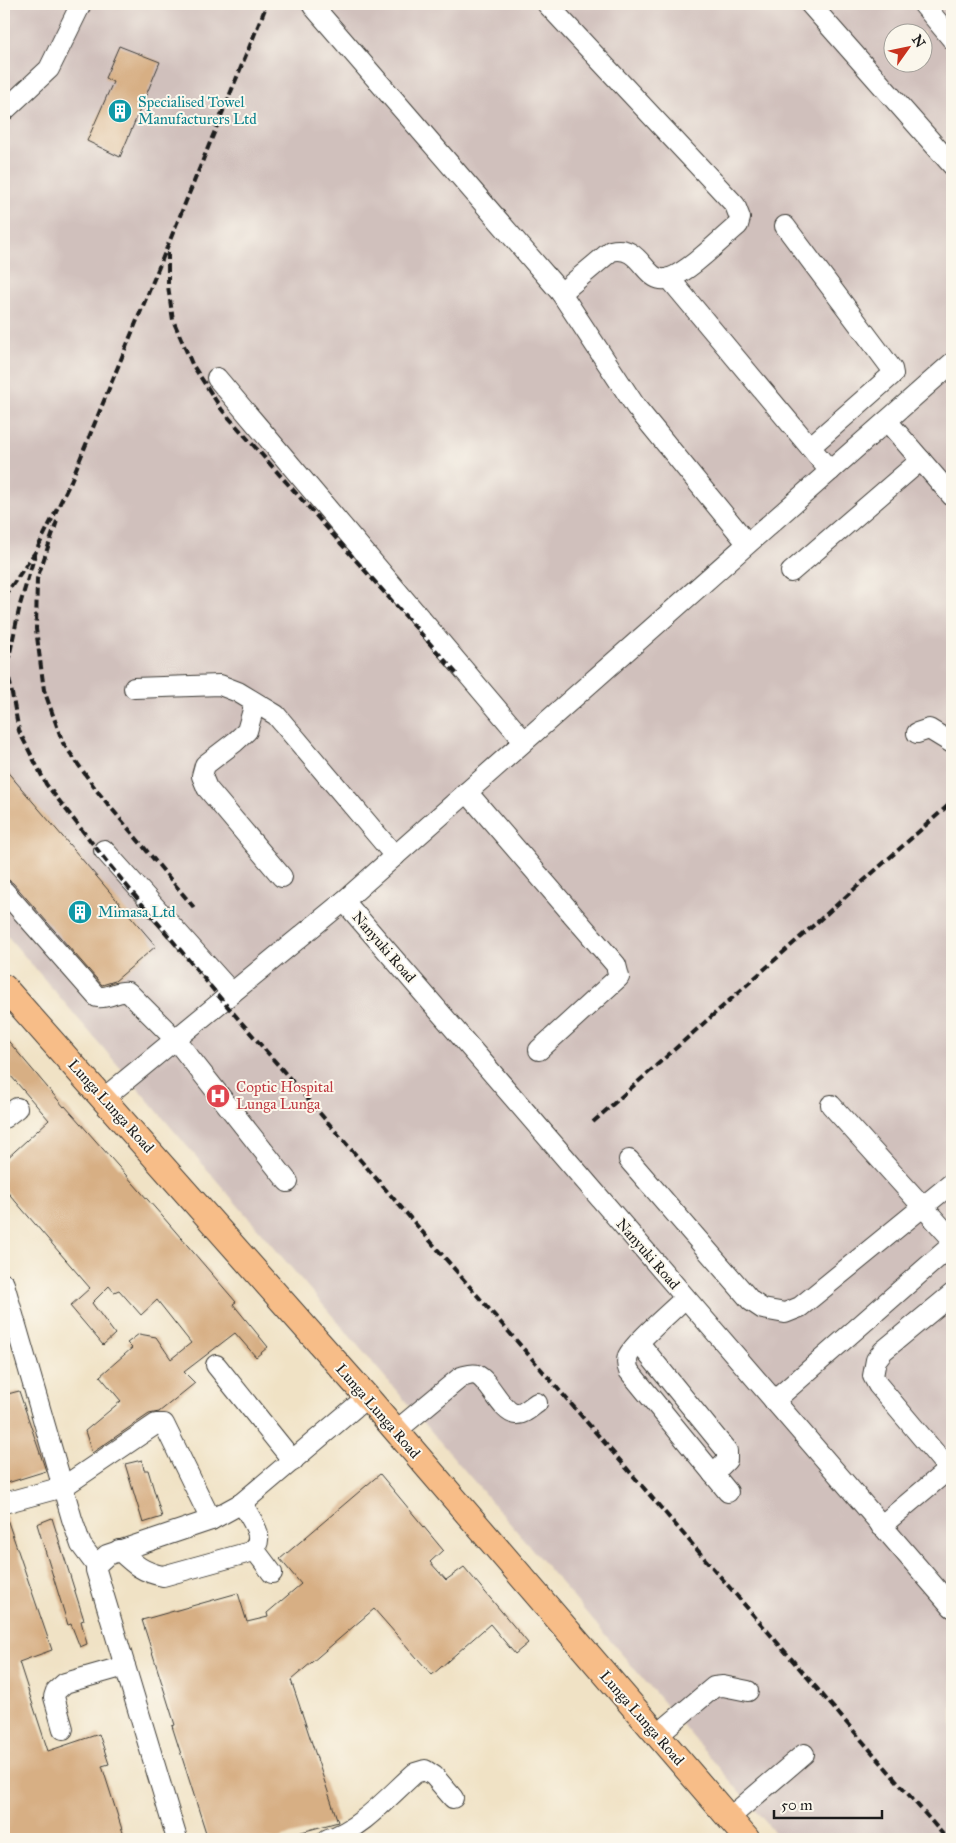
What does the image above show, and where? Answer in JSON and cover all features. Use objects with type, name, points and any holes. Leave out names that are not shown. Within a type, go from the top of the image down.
[{"type":"main road","name":"Lunga Lunga Road","points":[[4,987],[367,1397],[747,1839]]},
{"type":"street","points":[[4,111],[49,69],[81,4]]},
{"type":"street","points":[[314,4],[313,6],[561,293],[636,407],[747,543]]},
{"type":"street","points":[[547,4],[735,205],[740,218],[738,225],[685,270],[669,278],[658,279],[632,254],[624,250],[618,250],[611,251],[561,293]]},
{"type":"street","points":[[810,4],[952,165]]},
{"type":"street","points":[[923,4],[952,39]]},
{"type":"street","points":[[785,226],[892,368],[893,374],[810,447]]},
{"type":"street","points":[[669,278],[830,470]]},
{"type":"street","points":[[104,1098],[344,901],[952,363]]},
{"type":"street","points":[[217,378],[524,741]]},
{"type":"street","points":[[887,421],[952,496]]},
{"type":"street","points":[[791,572],[921,460]]},
{"type":"street","points":[[134,688],[220,686],[238,692],[276,715],[395,856]]},
{"type":"street","points":[[255,703],[247,731],[205,765],[202,776],[207,788],[282,877]]},
{"type":"street","points":[[917,733],[929,729],[952,743]]},
{"type":"street","points":[[467,792],[616,965],[619,977],[538,1050]]},
{"type":"street","points":[[104,850],[232,993]]},
{"type":"street","points":[[4,891],[97,997],[105,998],[123,991],[128,992],[175,1039],[288,1182]]},
{"type":"street","name":"Nanyuki Road","points":[[344,901],[952,1608]]},
{"type":"street","points":[[831,1106],[952,1239]]},
{"type":"street","points":[[630,1160],[751,1301],[763,1309],[785,1313],[800,1307],[952,1183]]},
{"type":"street","points":[[774,1401],[952,1245]]},
{"type":"street","points":[[4,1284],[81,1545],[96,1565],[177,1839]]},
{"type":"street","points":[[882,1526],[950,1471],[878,1386],[872,1376],[876,1360],[883,1351],[952,1294]]},
{"type":"street","points":[[685,1298],[639,1343],[628,1356],[626,1363],[629,1371],[728,1492]]},
{"type":"street","points":[[639,1343],[727,1451],[727,1460],[713,1474]]},
{"type":"street","points":[[216,1365],[293,1461]]},
{"type":"street","points":[[396,1431],[461,1377],[469,1374],[477,1375],[486,1383],[510,1412],[520,1414],[537,1403]]},
{"type":"street","points":[[96,1565],[107,1554],[211,1520],[242,1503],[367,1397]]},
{"type":"street","points":[[4,1503],[63,1487],[156,1424],[164,1424],[211,1520]]},
{"type":"street","points":[[119,1550],[137,1567],[149,1573],[163,1576],[250,1552],[260,1541],[259,1535],[242,1503]]},
{"type":"street","points":[[254,1549],[272,1573]]},
{"type":"street","points":[[63,1728],[54,1697],[60,1687],[65,1683],[125,1666]]},
{"type":"street","points":[[657,1735],[714,1687],[723,1686],[748,1691]]},
{"type":"street","points":[[729,1818],[804,1754]]},
{"type":"street","points":[[328,1839],[337,1836],[361,1821],[415,1773],[425,1770],[434,1776],[453,1798]]},
{"type":"shaded area","points":[[4,4],[952,4],[952,1839],[780,1839],[4,932]]},
{"type":"building","name":"Specialised Towel Manufacturers Ltd","points":[[119,46],[160,62],[120,157],[87,141],[113,82],[105,78]]},
{"type":"building","name":"Mimasa Ltd","points":[[4,768],[156,946],[115,981],[102,985],[13,883],[4,877]]},
{"type":"building","points":[[4,1036],[236,1302],[233,1304],[268,1347],[256,1357],[235,1333],[184,1372],[195,1383],[159,1412],[149,1414],[92,1453],[85,1431],[121,1401],[100,1376],[132,1348],[127,1343],[139,1334],[156,1337],[171,1359],[191,1343],[157,1300],[141,1315],[119,1290],[114,1292],[109,1286],[92,1303],[115,1334],[103,1345],[70,1306],[90,1288],[4,1188],[4,1161],[49,1120],[4,1068]]},
{"type":"building","points":[[19,1391],[46,1471],[4,1484],[4,1395]]},
{"type":"building","points":[[142,1460],[144,1470],[148,1470],[162,1517],[143,1523],[125,1464]]},
{"type":"building","points":[[380,1474],[443,1550],[430,1562],[446,1580],[464,1567],[528,1643],[515,1654],[490,1624],[432,1675],[374,1609],[291,1680],[338,1822],[276,1839],[208,1839],[172,1726],[175,1725],[142,1620],[238,1593],[247,1622],[268,1617],[267,1613],[301,1584],[280,1559]]},
{"type":"building","points":[[4,1516],[6,1516],[52,1650],[19,1662],[48,1751],[99,1734],[109,1764],[102,1766],[125,1839],[4,1839]]},
{"type":"building","points":[[52,1518],[84,1620],[81,1621],[87,1644],[80,1647],[71,1624],[68,1625],[37,1524]]},
{"type":"railway","points":[[4,597],[36,551],[71,481],[267,4]]},
{"type":"railway","points":[[168,252],[168,286],[173,320],[192,364],[222,410],[457,674]]},
{"type":"railway","points":[[57,521],[37,579],[36,629],[44,690],[63,743],[97,791],[196,910]]},
{"type":"railway","points":[[36,551],[20,605],[7,667],[19,731],[46,784],[107,862],[222,1000],[947,1839]]},
{"type":"railway","points":[[593,1122],[952,802]]},
{"type":"place","name":"Specialised Towel Manufacturers Ltd","points":[[120,111]]},
{"type":"place","name":"Mimasa Ltd","points":[[80,912]]},
{"type":"place","name":"Coptic Hospital Lunga Lunga","points":[[218,1096]]}]
